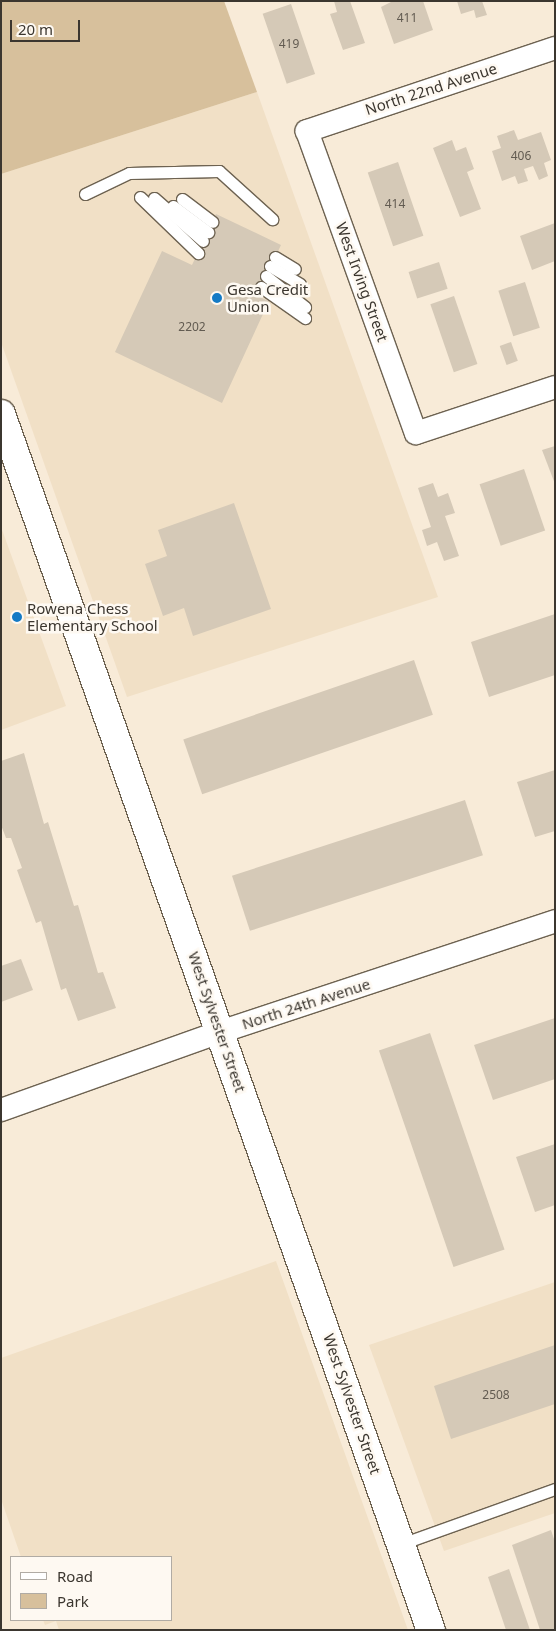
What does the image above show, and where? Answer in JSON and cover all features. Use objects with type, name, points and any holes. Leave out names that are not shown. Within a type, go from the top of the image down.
[{"type":"street","name":"North 22nd Avenue","points":[[307,130],[555,48]]},
{"type":"street","name":"West Irving Street","points":[[307,130],[416,433],[555,387]]},
{"type":"street","name":"West Sylvester Street","points":[[1,414],[431,1630]]},
{"type":"street","name":"North 24th Avenue","points":[[1,1110],[220,1032],[555,921]]},
{"type":"lane","points":[[85,194],[129,173],[219,172],[272,219]]},
{"type":"lane","points":[[140,197],[198,253]]},
{"type":"lane","points":[[159,198],[208,231],[182,199]]},
{"type":"lane","points":[[268,271],[296,269]]},
{"type":"lane","points":[[268,271],[300,284]]},
{"type":"lane","points":[[268,271],[305,313]]},
{"type":"lane","points":[[401,1544],[555,1489]]},
{"type":"shaded area","points":[[257,92],[438,597],[127,697],[1,342],[1,174]]},
{"type":"shaded area","name":"Rowena Chess Elementary School","points":[[1,527],[66,706],[1,730]]},
{"type":"shaded area","points":[[276,1261],[408,1630],[59,1630],[56,1621],[172,1621],[172,1556],[21,1556],[1,1499],[1,1358]]},
{"type":"shaded area","points":[[555,1282],[555,1513],[444,1551],[369,1345]]},
{"type":"shaded area","points":[[43,1621],[56,1621],[45,1625]]},
{"type":"green space","points":[[1,1],[224,1],[257,92],[1,174]]},
{"type":"building","points":[[334,1],[350,1],[365,43],[343,50],[330,14],[337,12]]},
{"type":"building","points":[[393,1],[423,1],[433,30],[394,44],[381,7]]},
{"type":"building","points":[[457,1],[482,1],[487,15],[476,18],[474,10],[461,14]]},
{"type":"building","points":[[291,4],[315,74],[287,84],[263,14]]},
{"type":"building","points":[[514,130],[518,140],[541,132],[551,160],[544,163],[548,176],[539,180],[533,166],[524,169],[528,181],[518,184],[515,176],[502,181],[492,151],[501,148],[497,136]]},
{"type":"building","points":[[452,140],[456,151],[466,147],[474,169],[467,172],[481,209],[460,217],[433,148]]},
{"type":"building","points":[[398,162],[423,236],[393,246],[368,172]]},
{"type":"building","points":[[216,214],[281,245],[257,296],[269,301],[222,403],[115,352],[162,251],[192,265]]},
{"type":"building","points":[[555,223],[555,261],[532,270],[520,236]]},
{"type":"building","points":[[439,262],[448,289],[417,299],[409,272]]},
{"type":"building","points":[[525,282],[540,328],[513,336],[498,291]]},
{"type":"building","points":[[454,296],[477,364],[454,372],[430,304]]},
{"type":"building","points":[[511,342],[518,361],[507,365],[500,346]]},
{"type":"building","points":[[555,446],[555,484],[542,450]]},
{"type":"building","points":[[524,469],[545,530],[501,546],[480,484]]},
{"type":"building","points":[[433,483],[438,497],[448,493],[455,513],[445,516],[459,556],[444,561],[437,542],[427,546],[422,530],[431,527],[418,488]]},
{"type":"building","points":[[234,503],[271,609],[193,636],[184,608],[163,616],[145,564],[167,556],[158,530]]},
{"type":"building","points":[[555,614],[555,675],[489,697],[471,642]]},
{"type":"building","points":[[414,660],[433,715],[202,794],[183,739]]},
{"type":"building","points":[[24,753],[44,824],[48,822],[74,906],[78,905],[98,973],[103,972],[116,1008],[78,1021],[66,988],[61,990],[41,921],[36,923],[17,870],[22,868],[11,838],[6,838],[1,825],[1,761]]},
{"type":"building","points":[[555,770],[555,831],[535,837],[517,782]]},
{"type":"building","points":[[465,800],[483,855],[250,931],[232,876]]},
{"type":"building","points":[[21,959],[33,990],[1,1002],[1,966]]},
{"type":"building","points":[[555,1018],[555,1079],[493,1100],[474,1045]]},
{"type":"building","points":[[430,1033],[505,1250],[453,1267],[379,1051]]},
{"type":"building","points":[[555,1144],[555,1205],[535,1212],[516,1157]]},
{"type":"building","points":[[555,1345],[555,1404],[451,1439],[434,1386]]},
{"type":"building","points":[[551,1530],[555,1542],[555,1630],[540,1630],[512,1545]]},
{"type":"building","points":[[509,1569],[530,1630],[506,1630],[488,1577]]},
{"type":"place","name":"Gesa Credit Union","points":[[217,298]]},
{"type":"place","name":"Rowena Chess Elementary School","points":[[17,617]]}]
